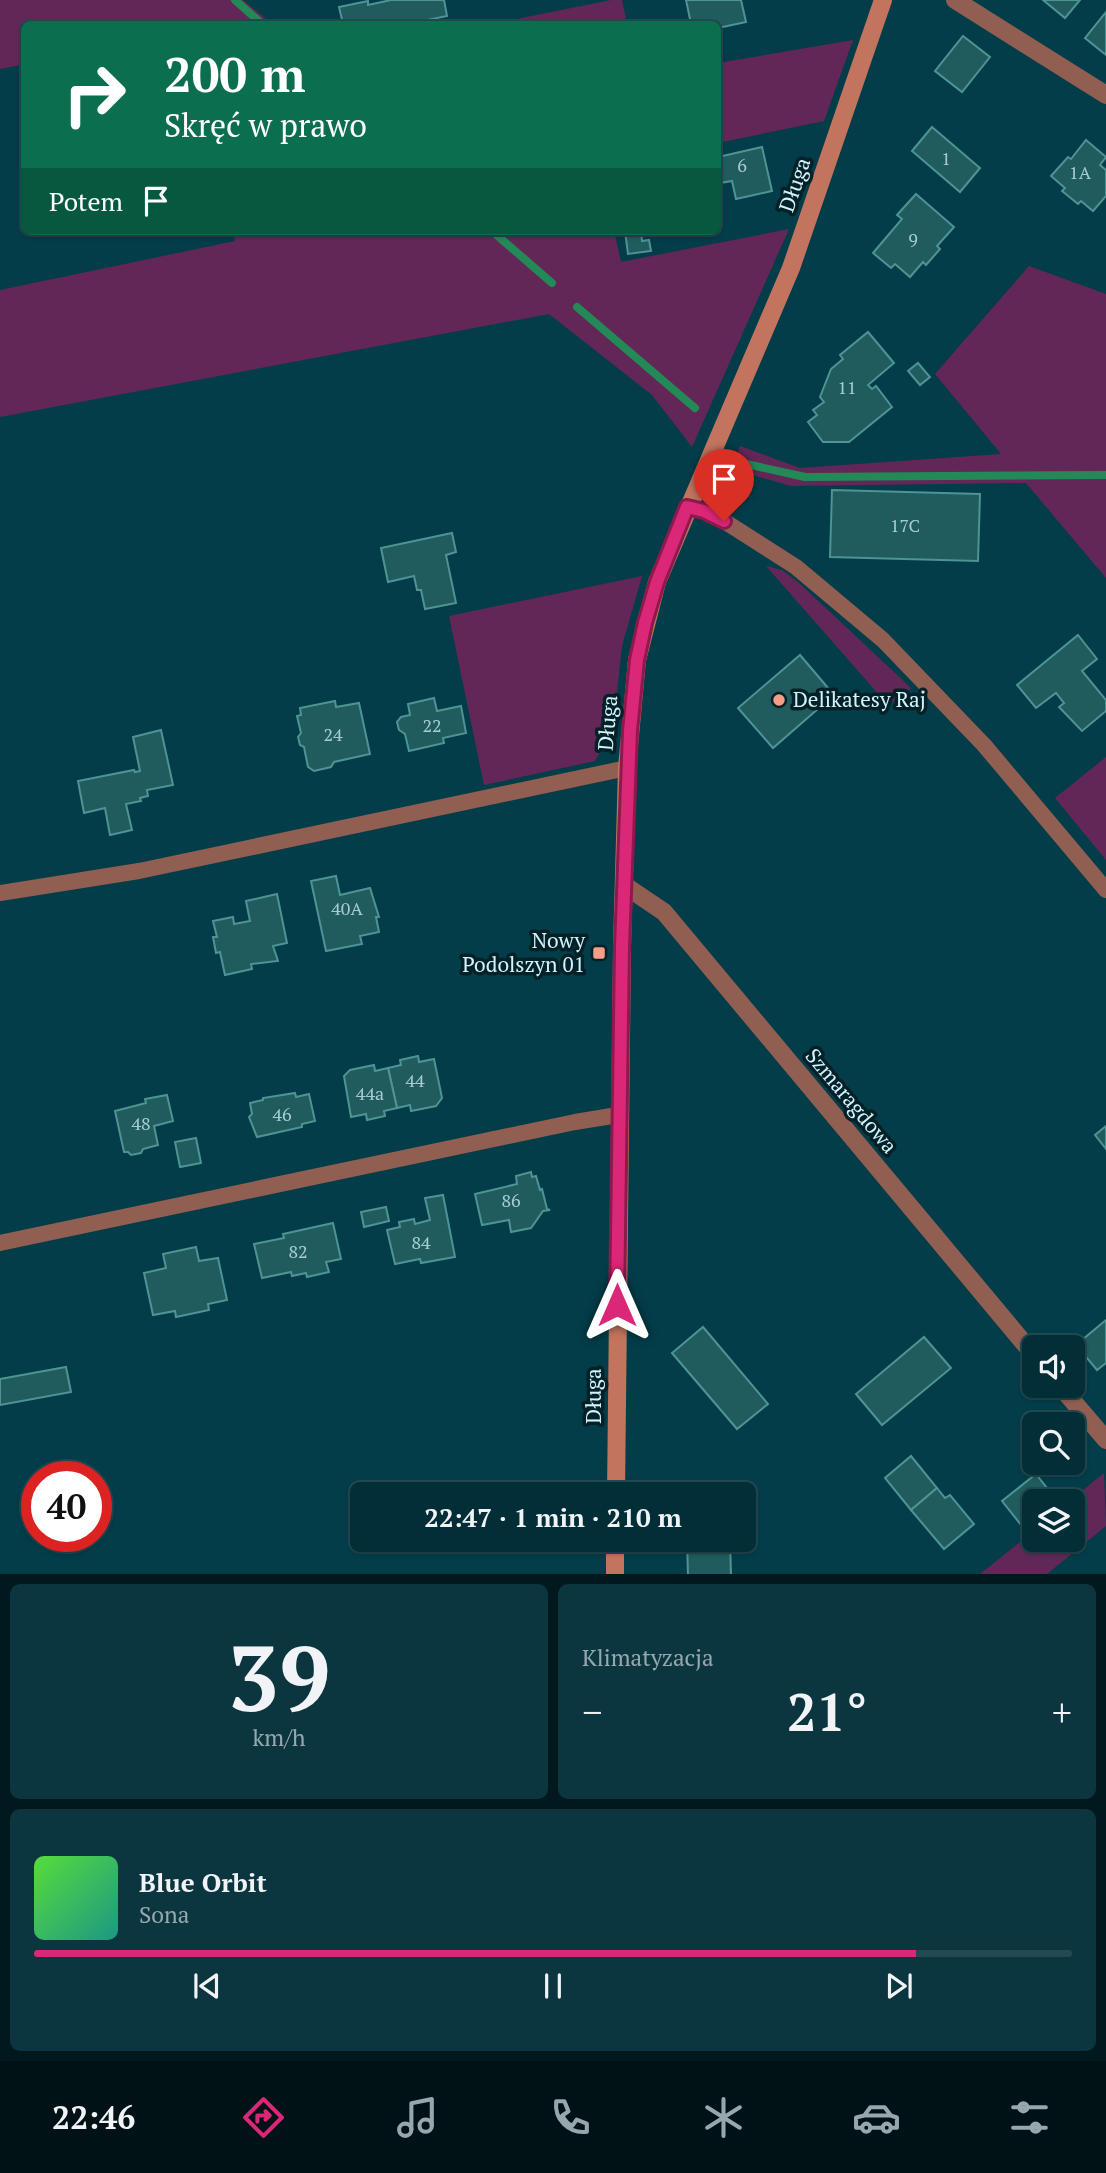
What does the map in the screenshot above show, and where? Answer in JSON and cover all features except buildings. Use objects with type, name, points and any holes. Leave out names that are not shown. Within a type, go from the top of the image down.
[{"type":"street","name":"Długa","points":[[616,1482],[618,1115],[627,768],[637,660],[657,582],[791,268],[883,0]]},
{"type":"street","points":[[955,0],[1106,95]]},
{"type":"street","name":"Szmaragdowa","points":[[624,885],[664,912],[1022,1341]]},
{"type":"street","points":[[1070,1398],[1106,1440]]},
{"type":"street","points":[[615,1552],[615,1574]]},
{"type":"lane","points":[[687,507],[704,511],[724,521],[796,567],[883,640],[984,745],[1106,890]]},
{"type":"lane","points":[[0,893],[139,871],[627,768]]},
{"type":"lane","points":[[0,1243],[618,1115]]},
{"type":"shaded area","points":[[0,0],[243,0],[268,21],[21,21],[21,68],[20,65],[0,69]]},
{"type":"shaded area","points":[[622,0],[626,21],[507,21]]},
{"type":"shaded area","points":[[853,40],[824,121],[721,142],[721,62]]},
{"type":"shaded area","points":[[789,229],[692,447],[652,395],[549,314],[0,417],[0,290],[235,241],[234,235],[615,235],[621,262]]},
{"type":"shaded area","points":[[1029,266],[1106,294],[1106,578],[1026,483],[791,486],[731,469],[740,446],[800,468],[1001,454],[935,374]]},
{"type":"shaded area","points":[[766,566],[782,570],[798,582],[911,688],[888,705]]},
{"type":"shaded area","points":[[642,576],[622,646],[613,727],[604,729],[604,745],[595,761],[484,785],[449,616]]},
{"type":"shaded area","points":[[1106,757],[1106,860],[1055,798]]},
{"type":"shaded area","points":[[1104,1473],[1106,1526],[1085,1543],[1085,1489]]},
{"type":"shaded area","points":[[1022,1541],[1022,1552],[1074,1552],[1047,1574],[980,1574]]},
{"type":"waterway","points":[[235,0],[259,21]]},
{"type":"waterway","points":[[497,235],[552,283]]},
{"type":"waterway","points":[[577,307],[695,408]]},
{"type":"waterway","points":[[746,464],[805,477],[1106,475]]},
{"type":"place","name":"Delikatesy Raj","points":[[779,700]]},
{"type":"place","name":"Nowy Podolszyn 01","points":[[599,953]]},
{"type":"route","points":[[617,1305],[618,1115],[627,768],[637,660],[657,582],[687,507],[704,511],[724,521]]}]
